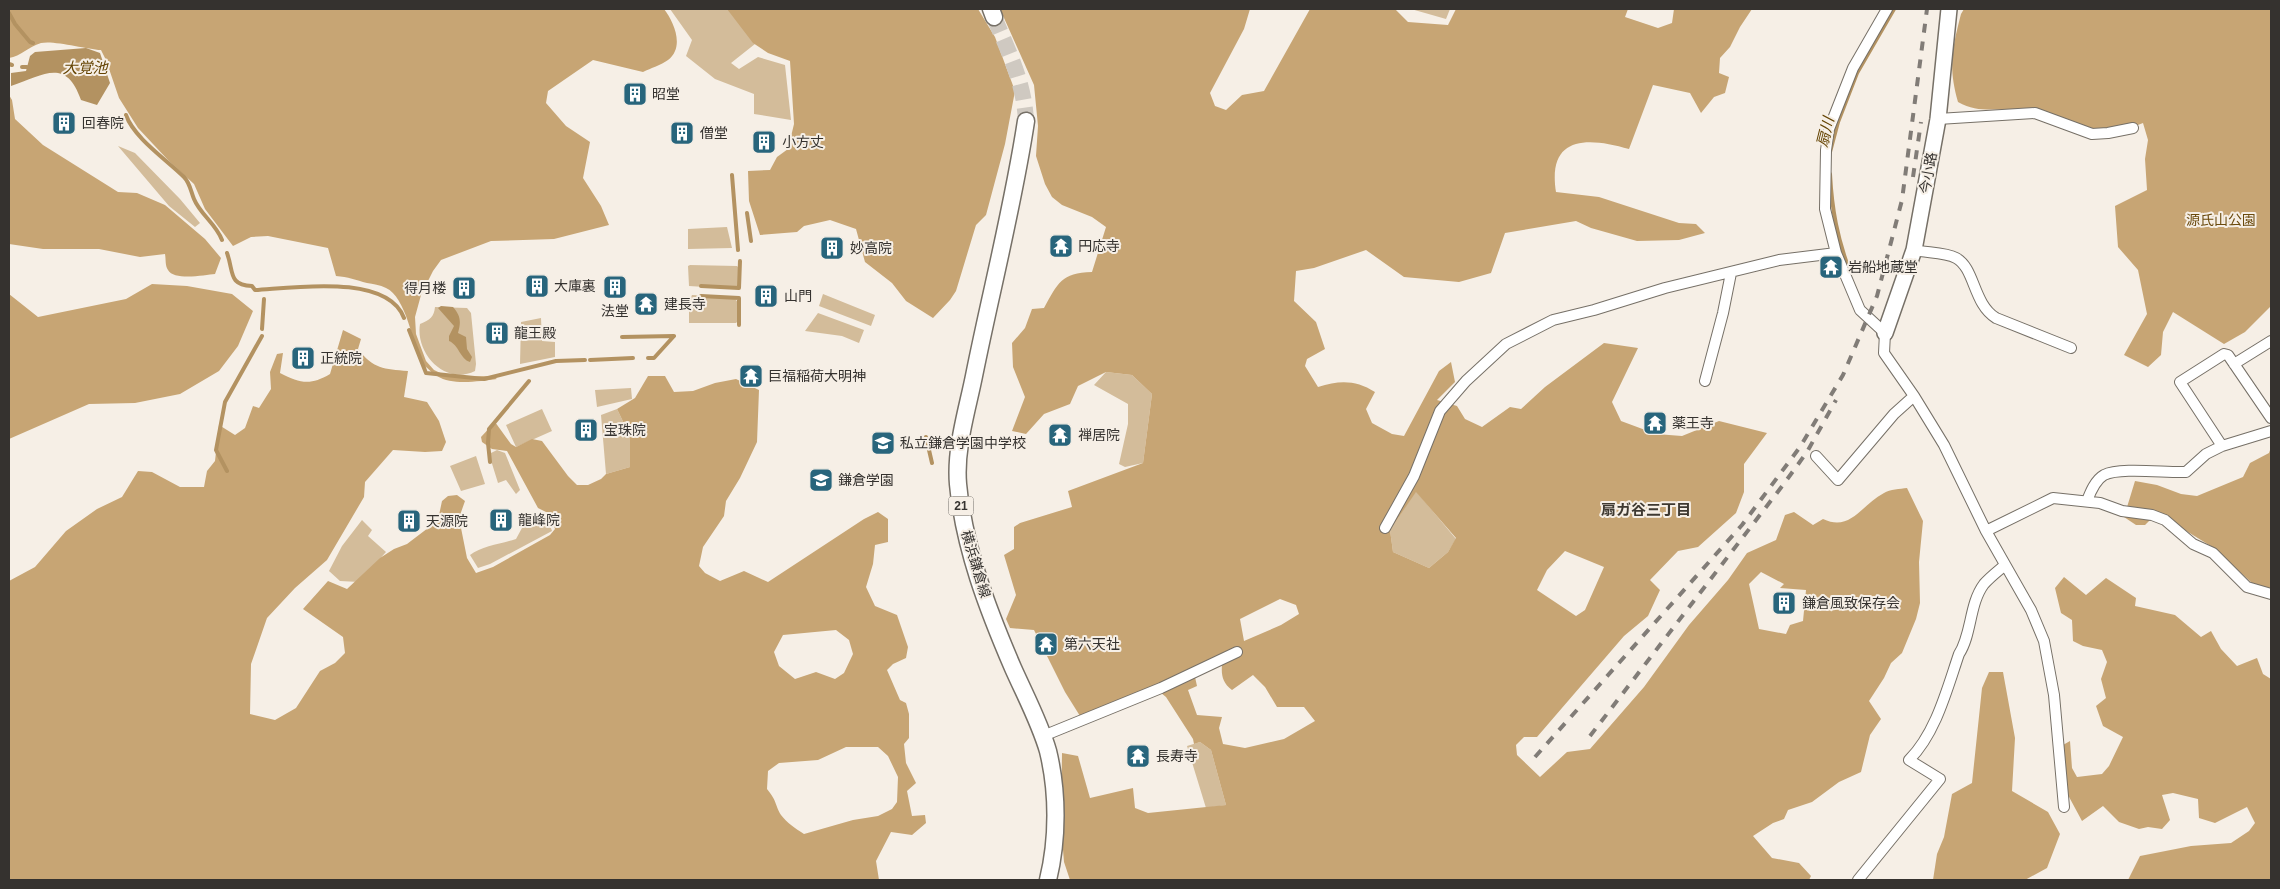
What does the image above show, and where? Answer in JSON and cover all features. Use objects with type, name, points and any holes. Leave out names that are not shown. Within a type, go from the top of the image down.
[{"type":"main road","name":"横浜鎌倉線","points":[[1026,122],[1018,172],[962,432],[958,482],[965,532],[974,562],[1007,654],[1043,736],[1048,752],[1054,793],[1054,842],[1048,880]]},
{"type":"street","points":[[1887,9],[1853,68],[1829,129],[1826,150],[1825,209],[1836,253],[1860,310],[1885,333],[1884,354],[1914,396],[1944,445],[1986,531],[2030,610],[2044,641],[2054,695],[2064,807]]},
{"type":"street","name":"今小路","points":[[1885,333],[1914,250],[1938,119],[1949,9]]},
{"type":"street","points":[[1938,119],[2035,113],[2092,134],[2133,128]]},
{"type":"street","points":[[1914,250],[1957,258],[1966,267],[1987,312],[1996,318],[2071,348]]},
{"type":"street","points":[[1385,528],[1414,476],[1440,411],[1466,381],[1506,344],[1536,327],[1554,320],[1665,288],[1779,260],[1836,253]]},
{"type":"street","points":[[1705,381],[1723,313],[1731,272]]},
{"type":"street","points":[[2234,364],[2271,341]]},
{"type":"street","points":[[2222,446],[2180,382],[2224,354],[2228,355],[2271,418]]},
{"type":"street","points":[[1816,456],[1838,480],[1894,414],[1914,396]]},
{"type":"street","points":[[2087,501],[2091,491],[2102,476],[2114,472],[2186,472],[2206,454],[2222,446],[2271,431]]},
{"type":"street","points":[[1986,531],[2053,498],[2100,503],[2122,511],[2152,515],[2165,520],[2193,544],[2213,553],[2247,587],[2271,594]]},
{"type":"street","points":[[1858,880],[1940,779],[1909,760],[1917,752],[1931,728],[1959,654],[1964,647],[1984,585],[2005,566]]},
{"type":"street","points":[[1043,736],[1162,688],[1236,652]]},
{"type":"shaded area","points":[[670,9],[730,9],[760,40],[731,63],[739,69],[758,57],[785,65],[791,120],[754,114],[754,94],[715,79],[686,56],[692,40]]},
{"type":"shaded area","points":[[1411,9],[1450,9],[1446,19]]},
{"type":"shaded area","points":[[118,146],[135,153],[180,199],[200,223],[195,227],[169,206]]},
{"type":"shaded area","points":[[727,227],[732,248],[688,249],[688,229]]},
{"type":"shaded area","points":[[688,266],[737,266],[739,268],[738,287],[736,289],[689,286]]},
{"type":"shaded area","points":[[823,294],[875,315],[871,326],[819,306]]},
{"type":"shaded area","points":[[692,295],[734,297],[738,303],[738,321],[736,323],[689,323],[689,301]]},
{"type":"shaded area","points":[[435,307],[467,308],[471,313],[475,371],[453,374],[434,364],[427,356],[422,346],[420,324],[431,318]]},
{"type":"shaded area","points":[[818,313],[864,330],[859,343],[842,336],[805,331]]},
{"type":"shaded area","points":[[541,318],[542,341],[555,342],[555,357],[520,364],[521,322]]},
{"type":"shaded area","points":[[1106,372],[1132,375],[1152,394],[1143,463],[1125,467],[1119,464],[1128,424],[1128,404],[1094,385]]},
{"type":"shaded area","points":[[631,388],[632,399],[597,407],[595,390]]},
{"type":"shaded area","points":[[542,409],[552,431],[516,447],[506,425]]},
{"type":"shaded area","points":[[617,409],[630,436],[630,467],[606,474],[601,415]]},
{"type":"shaded area","points":[[497,450],[505,453],[520,490],[516,494],[506,480],[498,483],[489,454]]},
{"type":"shaded area","points":[[476,456],[485,484],[461,491],[450,466]]},
{"type":"shaded area","points":[[1416,491],[1456,539],[1448,552],[1429,568],[1393,552],[1390,530]]},
{"type":"shaded area","points":[[546,514],[552,531],[490,564],[478,568],[470,555],[486,547],[516,539],[529,515]]},
{"type":"shaded area","points":[[362,520],[372,530],[368,536],[386,552],[359,582],[340,581],[329,571],[342,546]]},
{"type":"shaded area","points":[[1200,742],[1211,750],[1226,805],[1206,808],[1187,746]]},
{"type":"green space","points":[[9,9],[664,9],[674,27],[677,42],[673,55],[668,60],[643,72],[593,60],[548,91],[546,103],[566,126],[590,142],[583,178],[601,206],[609,225],[554,239],[491,241],[441,260],[421,295],[415,317],[416,334],[426,361],[434,370],[449,377],[492,376],[497,379],[458,382],[443,379],[421,364],[404,310],[393,293],[379,285],[336,276],[328,248],[268,236],[251,237],[233,246],[205,209],[194,184],[138,128],[119,98],[101,50],[46,42],[9,58]]},
{"type":"green space","points":[[727,9],[978,9],[995,37],[1015,91],[1005,144],[986,215],[976,225],[956,291],[933,318],[906,301],[892,283],[865,262],[856,229],[830,220],[804,226],[797,232],[760,235],[749,201],[748,171],[770,170],[777,157],[788,149],[794,124],[790,61],[768,53],[753,43]]},
{"type":"green space","points":[[1000,9],[1250,9],[1244,29],[1210,93],[1215,106],[1226,110],[1242,95],[1264,91],[1310,9],[1395,9],[1408,22],[1448,25],[1456,9],[1628,9],[1625,17],[1658,28],[1672,23],[1674,9],[1752,9],[1730,47],[1720,58],[1719,73],[1729,77],[1725,93],[1714,97],[1701,113],[1690,93],[1653,85],[1629,149],[1614,145],[1586,142],[1574,145],[1564,150],[1558,160],[1555,173],[1556,192],[1599,197],[1679,223],[1696,224],[1705,233],[1679,240],[1637,241],[1591,228],[1576,221],[1505,233],[1491,273],[1459,282],[1404,277],[1366,250],[1314,268],[1296,271],[1294,301],[1316,322],[1325,349],[1307,359],[1305,366],[1318,387],[1348,382],[1361,385],[1375,392],[1366,409],[1372,423],[1392,434],[1404,436],[1439,371],[1451,362],[1455,382],[1437,400],[1457,406],[1465,419],[1482,427],[1510,407],[1521,409],[1545,387],[1604,343],[1638,348],[1612,402],[1621,421],[1656,434],[1682,436],[1719,421],[1767,433],[1744,464],[1744,492],[1736,513],[1698,547],[1678,551],[1650,580],[1660,590],[1648,616],[1624,636],[1537,737],[1524,737],[1516,745],[1517,755],[1540,777],[1567,752],[1590,749],[1644,687],[1689,625],[1728,580],[1747,553],[1776,540],[1785,515],[1794,512],[1813,525],[1823,519],[1841,522],[1849,520],[1886,492],[1907,488],[1923,521],[1919,562],[1920,603],[1916,619],[1902,653],[1891,663],[1869,701],[1881,719],[1870,735],[1861,772],[1839,782],[1812,802],[1788,810],[1784,819],[1773,823],[1753,836],[1772,858],[1799,863],[1811,876],[1809,880],[1070,880],[1064,862],[1061,825],[1062,753],[1078,756],[1090,798],[1133,788],[1135,808],[1148,813],[1226,805],[1211,750],[1200,742],[1194,744],[1193,739],[1166,697],[1155,688],[1080,716],[1065,692],[1034,630],[1010,628],[1006,619],[1016,595],[1004,555],[1014,549],[1014,527],[1020,523],[1072,507],[1068,491],[1143,463],[1152,394],[1132,375],[1106,372],[1078,386],[1070,404],[1044,414],[1026,434],[1012,431],[1025,397],[1013,367],[1012,343],[1025,328],[1032,309],[1044,308],[1062,281],[1073,275],[1092,272],[1106,227],[1092,217],[1062,205],[1052,197],[1045,184],[1036,156],[1038,126],[1034,85]],"holes":[[[1416,492],[1456,538],[1448,552],[1429,568],[1393,552],[1390,530]],[[1565,551],[1604,567],[1585,610],[1576,616],[1537,590],[1547,570]],[[1761,572],[1784,584],[1780,588],[1806,590],[1803,621],[1790,625],[1786,634],[1759,629],[1749,584]],[[1280,599],[1296,605],[1299,614],[1281,625],[1244,641],[1240,619]],[[1223,656],[1223,679],[1232,690],[1253,675],[1265,687],[1277,707],[1304,707],[1315,721],[1284,739],[1245,748],[1223,744],[1219,728],[1222,717],[1197,715],[1188,690],[1197,686],[1193,668]]]},
{"type":"green space","name":"源氏山公園","points":[[1964,9],[2271,9],[2271,306],[2245,332],[2224,344],[2173,312],[2163,332],[2161,355],[2148,367],[2124,355],[2147,314],[2138,270],[2118,247],[2115,206],[2147,190],[2145,159],[2148,140],[2143,123],[2105,138],[2035,115],[2011,110],[1971,108],[1958,102],[1953,78],[1952,58],[1958,26]]},
{"type":"green space","points":[[9,95],[12,100],[15,119],[43,145],[118,192],[137,193],[165,205],[205,239],[221,258],[215,274],[183,276],[171,273],[166,267],[165,254],[140,257],[99,249],[43,249],[9,244]]},
{"type":"green space","points":[[152,284],[187,286],[232,294],[253,311],[238,346],[219,371],[180,394],[135,403],[89,404],[9,439],[9,294],[38,317],[126,299]]},
{"type":"green space","points":[[343,330],[361,339],[358,349],[369,361],[380,367],[408,371],[404,397],[427,402],[439,421],[446,442],[442,451],[393,450],[365,482],[364,497],[327,560],[295,588],[267,618],[251,664],[250,714],[275,720],[296,708],[320,671],[335,663],[345,653],[343,637],[303,609],[328,581],[347,589],[380,558],[394,549],[407,544],[438,520],[442,501],[448,496],[457,495],[465,501],[459,518],[467,558],[476,573],[493,567],[550,535],[555,529],[550,514],[538,508],[507,451],[492,449],[482,442],[481,437],[495,422],[511,444],[516,447],[532,439],[542,441],[577,485],[588,485],[601,479],[606,474],[630,467],[630,436],[617,409],[635,398],[648,376],[665,376],[674,392],[693,391],[715,383],[736,379],[759,390],[757,442],[740,478],[726,501],[724,516],[703,547],[699,566],[705,573],[720,581],[744,571],[768,582],[864,519],[878,512],[888,519],[888,542],[875,545],[873,564],[866,587],[875,606],[897,615],[908,647],[906,658],[893,664],[887,670],[900,700],[906,703],[909,714],[909,738],[904,744],[906,763],[916,783],[907,791],[912,816],[925,815],[926,823],[912,835],[891,832],[876,861],[879,880],[9,880],[9,581],[35,567],[66,531],[97,509],[122,497],[138,471],[152,472],[180,487],[204,487],[207,471],[215,461],[219,425],[235,435],[245,428],[253,406],[259,408],[271,389],[270,372],[277,354],[283,353],[280,373],[293,379],[311,382],[330,374]],"holes":[[[836,630],[849,640],[853,654],[844,673],[835,679],[816,672],[795,679],[779,666],[774,652],[783,635]],[[846,747],[878,747],[888,756],[898,777],[897,802],[892,809],[878,816],[853,820],[804,834],[781,815],[767,789],[768,771],[779,763],[818,760]]]},
{"type":"green space","points":[[2271,447],[2271,591],[2252,583],[2214,548],[2157,513],[2145,525],[2136,525],[2124,517],[2135,481],[2157,485],[2181,494],[2197,496],[2243,477],[2250,463],[2269,453]]},
{"type":"green space","points":[[2064,577],[2086,595],[2106,578],[2136,598],[2135,606],[2175,615],[2201,637],[2211,631],[2221,649],[2237,666],[2257,658],[2263,674],[2271,679],[2271,880],[2128,880],[2140,856],[2191,846],[2231,843],[2249,831],[2255,823],[2247,807],[2215,823],[2199,818],[2198,799],[2173,793],[2162,795],[2170,820],[2162,829],[2148,827],[2139,829],[2119,822],[2103,806],[2082,821],[2068,795],[2063,745],[2070,741],[2072,768],[2077,777],[2102,774],[2109,766],[2123,737],[2103,726],[2096,706],[2106,698],[2101,679],[2107,662],[2102,650],[2083,646],[2073,641],[2072,620],[2061,613],[2055,588]]},
{"type":"green space","points":[[1989,672],[2003,672],[2015,738],[2012,791],[2048,812],[2060,834],[2047,868],[2025,880],[1933,880],[1937,854],[1944,837],[1952,794],[1972,783],[1982,688]]},
{"type":"water","name":"大覚池","points":[[86,48],[100,53],[110,83],[97,105],[81,100],[75,87],[68,78],[61,74],[44,74],[11,86],[11,73],[26,71],[30,56],[35,52]]},
{"type":"water","points":[[441,306],[453,307],[458,313],[460,322],[458,333],[466,337],[467,349],[472,357],[470,362],[449,341],[449,336],[454,326],[438,308]]},
{"type":"waterway","name":"扇川","points":[[1830,152],[1838,122],[1857,73],[1894,9]]},
{"type":"waterway","points":[[9,13],[15,24],[33,43]]},
{"type":"waterway","points":[[22,67],[27,67]]},
{"type":"waterway","points":[[126,115],[130,124],[143,140],[186,179],[194,199],[222,240]]},
{"type":"waterway","name":"扇川","points":[[1830,174],[1836,224],[1850,272]]},
{"type":"waterway","points":[[732,175],[738,250]]},
{"type":"waterway","points":[[747,213],[751,241]]},
{"type":"waterway","points":[[227,253],[235,280],[244,285],[252,286],[255,290],[314,286],[337,286],[359,289],[379,294],[394,304],[404,318]]},
{"type":"waterway","points":[[701,286],[739,288],[740,261]]},
{"type":"waterway","points":[[701,296],[739,298],[739,325]]},
{"type":"waterway","points":[[262,329],[264,299]]},
{"type":"waterway","points":[[409,330],[426,373],[484,379],[556,361],[585,360]]},
{"type":"waterway","points":[[227,471],[216,450],[225,402],[262,336]]},
{"type":"waterway","points":[[622,337],[674,336]]},
{"type":"waterway","points":[[648,358],[654,358],[674,336]]},
{"type":"waterway","points":[[590,360],[633,358]]},
{"type":"waterway","points":[[490,462],[489,429],[529,381]]},
{"type":"waterway","points":[[926,437],[932,463]]},
{"type":"tunnel","points":[[994,17],[1019,80],[1026,121]]},
{"type":"railway","points":[[1535,757],[1742,525],[1800,447],[1843,375],[1877,296],[1902,200],[1927,9]]},
{"type":"railway","points":[[1913,177],[1921,122]]},
{"type":"railway","points":[[1590,736],[1783,485],[1807,452],[1836,400]]},
{"type":"place","name":"昭堂","points":[[635,94]]},
{"type":"place","name":"回春院","points":[[64,123]]},
{"type":"place","name":"僧堂","points":[[682,133]]},
{"type":"place","name":"小方丈","points":[[764,142]]},
{"type":"place","name":"円応寺","points":[[1061,246]]},
{"type":"place","name":"妙高院","points":[[832,248]]},
{"type":"place","name":"岩船地蔵堂","points":[[1831,267]]},
{"type":"place","name":"大庫裏","points":[[537,286]]},
{"type":"place","name":"法堂","points":[[615,287]]},
{"type":"place","name":"得月楼","points":[[464,288]]},
{"type":"place","name":"山門","points":[[766,296]]},
{"type":"place","name":"建長寺","points":[[646,304]]},
{"type":"place","name":"龍王殿","points":[[497,333]]},
{"type":"place","name":"正統院","points":[[303,358]]},
{"type":"place","name":"巨福稲荷大明神","points":[[751,376]]},
{"type":"place","name":"薬王寺","points":[[1655,423]]},
{"type":"place","name":"宝珠院","points":[[586,430]]},
{"type":"place","name":"禅居院","points":[[1060,435]]},
{"type":"place","name":"私立鎌倉学園中学校","points":[[883,443]]},
{"type":"place","name":"鎌倉学園","points":[[821,480]]},
{"type":"place","name":"龍峰院","points":[[501,520]]},
{"type":"place","name":"天源院","points":[[409,521]]},
{"type":"place","name":"鎌倉風致保存会","points":[[1784,603]]},
{"type":"place","name":"第六天社","points":[[1046,644]]},
{"type":"place","name":"長寿寺","points":[[1138,756]]},
{"type":"district","name":"扇ガ谷三丁目","points":[[1646,509]]}]
